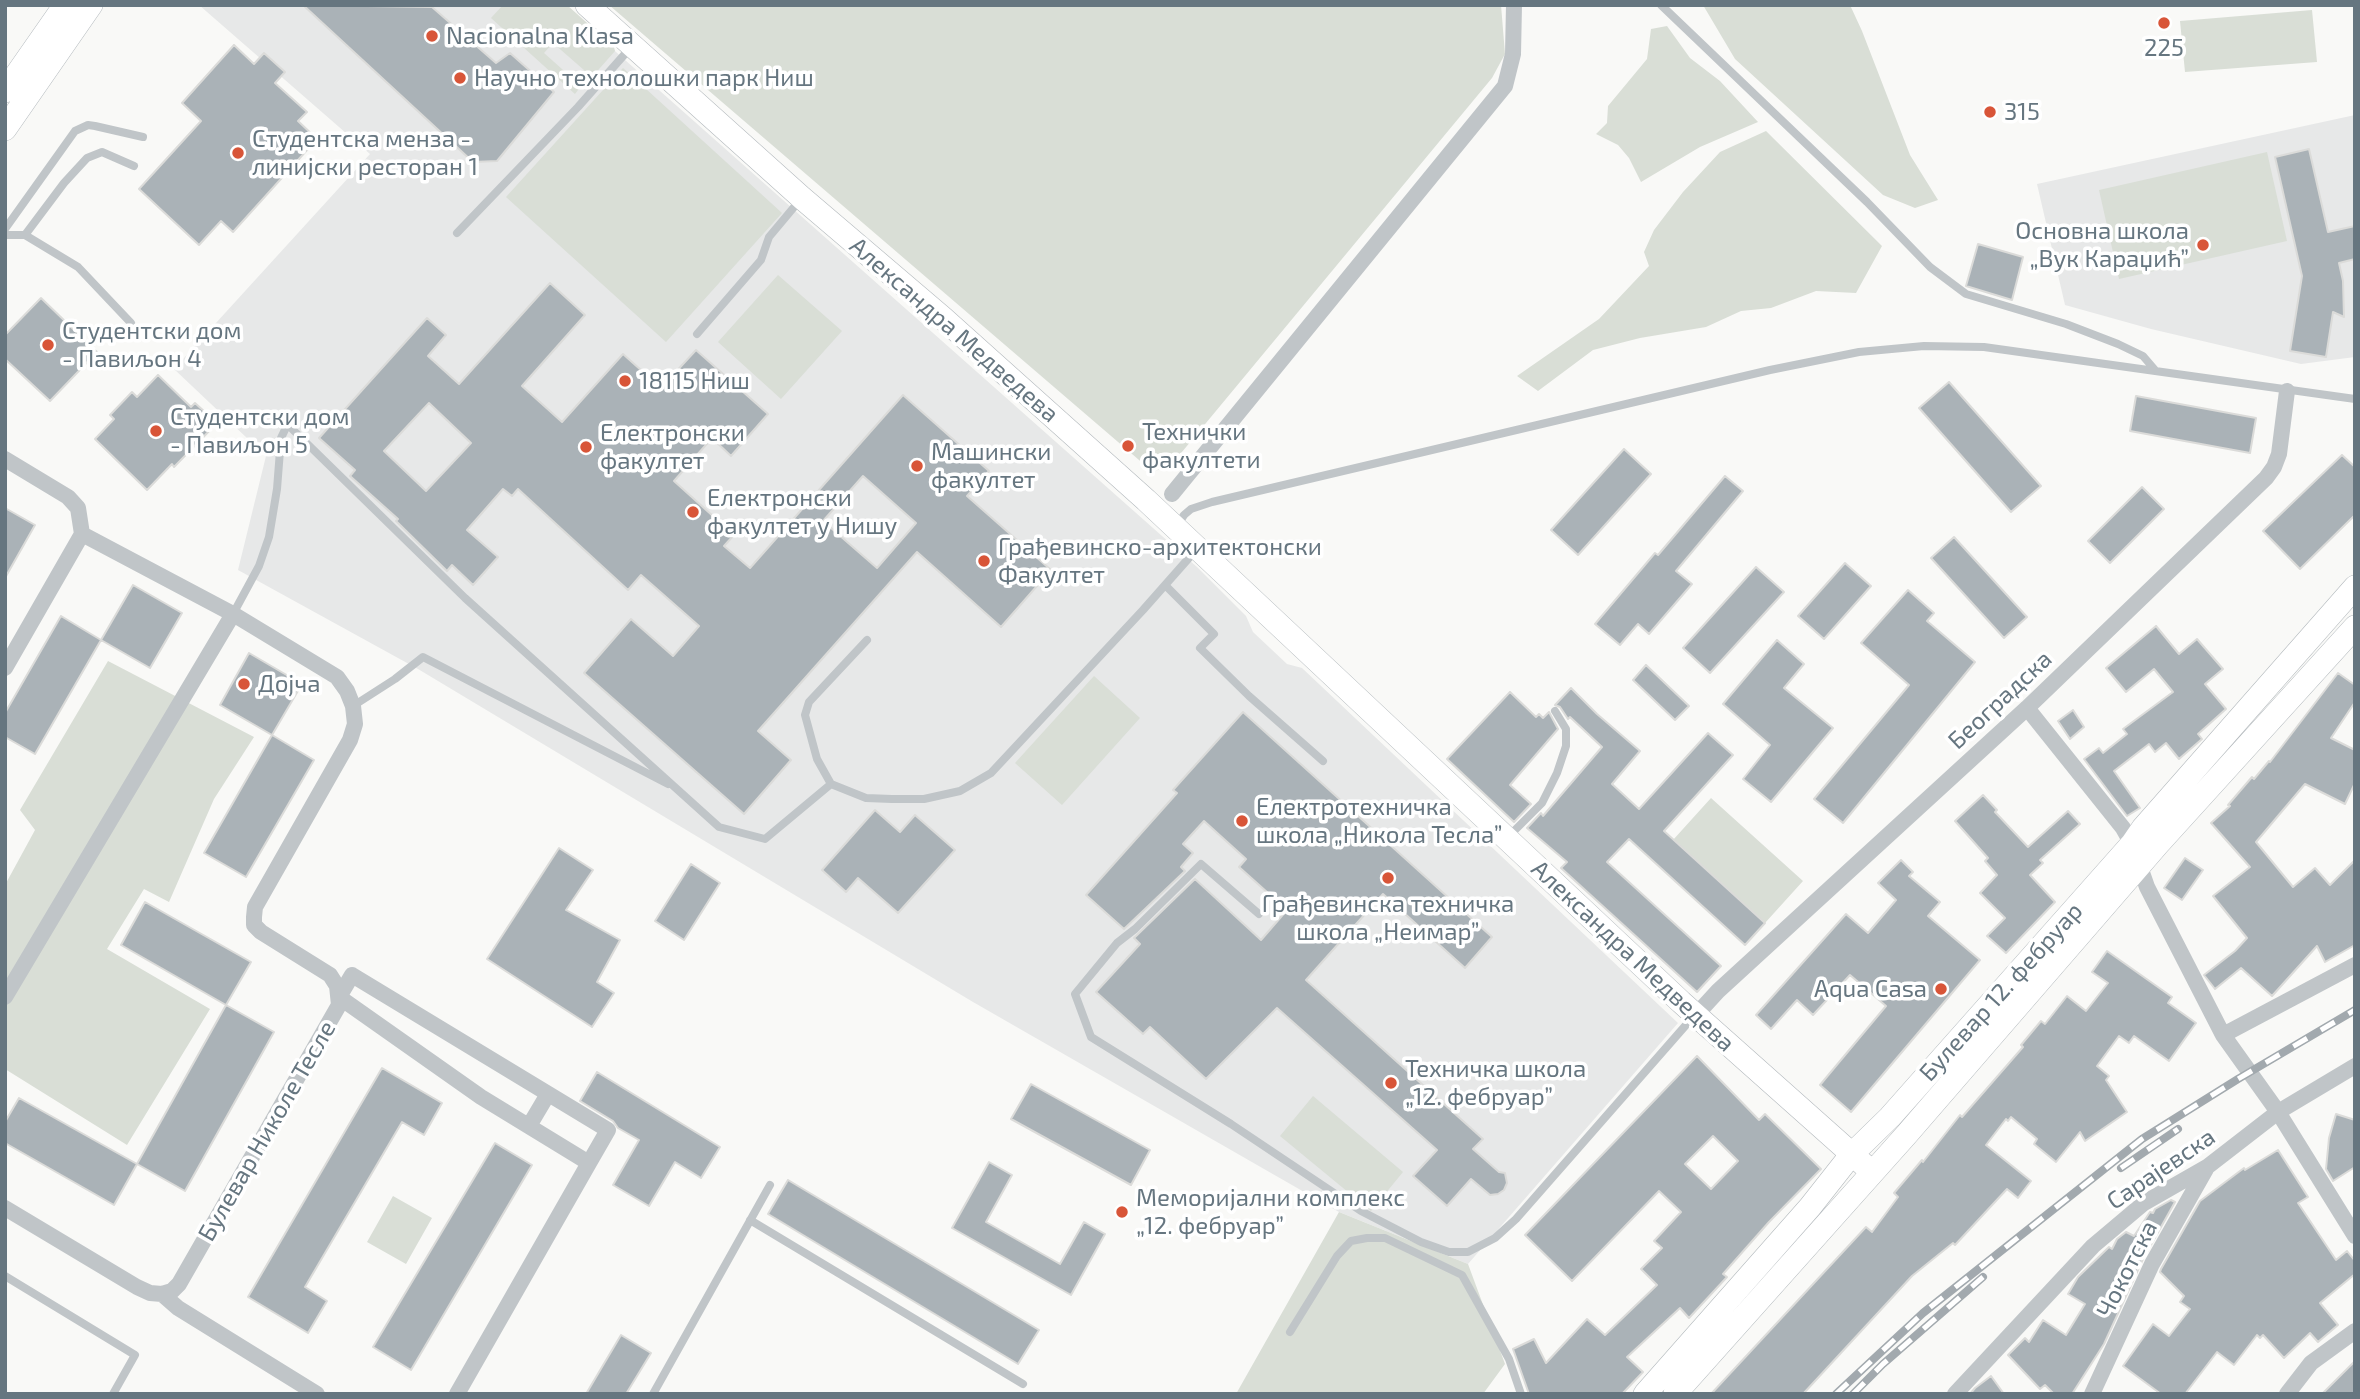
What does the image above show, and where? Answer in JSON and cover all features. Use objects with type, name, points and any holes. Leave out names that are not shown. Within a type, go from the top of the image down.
[{"type":"main road","points":[[5,91],[65,5]]},
{"type":"main road","points":[[5,129],[91,5]]},
{"type":"main road","name":"Александра Медведева","points":[[587,5],[802,198],[944,319],[1198,548],[1696,1015],[1872,1172]]},
{"type":"main road","name":"Булевар 12. фебруар","points":[[1645,1394],[1810,1207],[1851,1155],[1890,1117],[2355,587]]},
{"type":"main road","name":"Булевар 12. фебруар","points":[[1675,1394],[2159,844],[2355,627]]},
{"type":"street","points":[[1172,494],[1505,86],[1513,54],[1514,5]]},
{"type":"street","name":"Београдска","points":[[1696,1015],[2027,708],[2266,478],[2279,454],[2287,391]]},
{"type":"street","points":[[5,459],[68,497],[78,508],[82,534],[5,668]]},
{"type":"street","points":[[82,534],[233,614],[337,677],[353,706]]},
{"type":"street","points":[[5,997],[233,614]]},
{"type":"street","name":"Булевар Николе Тесле","points":[[162,1294],[172,1291],[179,1284],[337,1010],[337,986],[330,975],[261,932],[254,925],[254,917],[255,907],[350,740],[355,724],[353,706]]},
{"type":"street","points":[[2027,708],[2123,828],[2132,844],[2147,887],[2223,1035],[2278,1112],[2355,1236]]},
{"type":"street","points":[[2223,1035],[2355,965]]},
{"type":"street","points":[[457,1394],[608,1130],[352,975],[339,997],[481,1097],[589,1163]]},
{"type":"street","name":"Сарајевска","points":[[1955,1394],[2093,1246],[2144,1203],[2207,1167],[2278,1112],[2355,1066]]},
{"type":"street","points":[[529,1126],[548,1094]]},
{"type":"street","name":"Чокотска","points":[[2092,1394],[2152,1264],[2207,1167]]},
{"type":"street","points":[[5,1208],[136,1287],[162,1294],[178,1308],[317,1394]]},
{"type":"street","points":[[2336,1209],[2355,1211]]},
{"type":"street","points":[[2287,1394],[2311,1363],[2355,1331]]},
{"type":"lane","points":[[1661,5],[1867,202],[1930,267],[1966,294],[2066,324],[2118,344],[2143,356],[2155,370]]},
{"type":"lane","points":[[457,233],[578,107],[632,46]]},
{"type":"lane","points":[[5,229],[75,131],[88,125],[143,137]]},
{"type":"lane","points":[[25,235],[64,183],[87,158],[102,152],[134,166]]},
{"type":"lane","points":[[697,334],[761,260],[769,237],[802,198]]},
{"type":"lane","points":[[5,235],[25,235],[78,267],[131,323]]},
{"type":"lane","points":[[1175,528],[1191,509],[1212,502],[1770,370],[1859,352],[1924,346],[1984,347],[2355,399]]},
{"type":"lane","points":[[233,614],[258,566],[269,537],[277,489],[281,438],[289,421],[466,598],[719,827],[765,839],[831,784]]},
{"type":"lane","points":[[867,640],[809,702],[805,715],[817,759],[831,784],[866,797],[924,799],[960,791],[991,773],[1198,548]]},
{"type":"lane","points":[[1165,585],[1214,634],[1200,648],[1249,696],[1323,761]]},
{"type":"lane","points":[[353,706],[423,657],[678,789]]},
{"type":"lane","points":[[1506,839],[1542,803],[1558,773],[1566,746],[1566,729],[1555,711]]},
{"type":"lane","points":[[1259,914],[1200,864],[1135,929],[1117,943],[1075,994],[1091,1037],[1231,1124],[1360,1210],[1421,1242],[1449,1252],[1468,1252],[1494,1238],[1516,1219],[1679,1030],[1696,1015]]},
{"type":"lane","points":[[665,1394],[654,1391],[770,1185]]},
{"type":"lane","points":[[750,1220],[1023,1384]]},
{"type":"lane","points":[[1290,1332],[1337,1256],[1351,1241],[1385,1238],[1462,1275],[1508,1359],[1521,1394]]},
{"type":"lane","points":[[5,1276],[135,1354],[113,1394]]},
{"type":"shaded area","points":[[199,5],[563,5],[1197,567],[1246,616],[1253,632],[1287,664],[1302,668],[1678,1023],[1468,1264],[1339,1212],[973,1002],[418,669],[238,570],[266,456],[174,369],[370,154]]},
{"type":"shaded area","points":[[503,5],[567,5],[614,47],[615,51],[592,77],[553,43],[544,53],[581,86],[575,94],[491,18]]},
{"type":"shaded area","points":[[609,5],[1501,5],[1505,54],[1492,78],[1172,464],[1153,472]]},
{"type":"shaded area","points":[[1703,5],[1850,5],[1910,155],[1938,200],[1915,208],[1883,195],[1735,59]]},
{"type":"shaded area","points":[[2312,10],[2317,62],[2185,72],[2180,21]]},
{"type":"shaded area","points":[[1667,26],[1690,58],[1720,81],[1758,122],[1700,147],[1641,182],[1629,158],[1618,145],[1596,134],[1607,123],[1608,106],[1647,59],[1651,29]]},
{"type":"shaded area","points":[[623,68],[782,213],[666,342],[506,197]]},
{"type":"shaded area","name":"Основна школа „Вук Караџић”","points":[[2355,115],[2355,357],[2301,364],[2151,329],[2065,305],[2037,184]]},
{"type":"shaded area","points":[[1766,131],[1882,246],[1856,293],[1816,291],[1771,308],[1741,311],[1706,327],[1640,338],[1593,350],[1538,391],[1517,376],[1599,319],[1649,266],[1644,252],[1654,230],[1683,192],[1720,152]]},
{"type":"shaded area","points":[[2267,152],[2287,241],[2119,279],[2099,190]]},
{"type":"shaded area","points":[[778,275],[842,331],[781,399],[718,342]]},
{"type":"shaded area","points":[[108,661],[254,737],[214,799],[169,902],[144,889],[107,949],[210,1009],[127,1145],[5,1069],[5,885],[35,830],[20,810]]},
{"type":"shaded area","points":[[1094,676],[1140,718],[1062,805],[1015,763]]},
{"type":"shaded area","points":[[1711,798],[1803,881],[1765,923],[1673,840]]},
{"type":"shaded area","points":[[1313,1096],[1403,1172],[1371,1211],[1280,1136]]},
{"type":"shaded area","points":[[393,1196],[432,1218],[406,1264],[367,1242]]},
{"type":"shaded area","points":[[1339,1212],[1468,1264],[1505,1364],[1483,1394],[1236,1394]]},
{"type":"building","name":"Научно технолошки парк Ниш","points":[[303,5],[432,7],[496,63],[510,53],[554,92],[497,161],[473,162]]},
{"type":"building","name":"Студентска менза - линијски ресторан 1","points":[[234,45],[254,64],[264,53],[285,72],[275,83],[307,112],[298,121],[317,139],[233,232],[221,221],[199,245],[139,189],[201,121],[182,103]]},
{"type":"building","points":[[2309,149],[2328,232],[2355,226],[2355,259],[2339,263],[2343,281],[2344,317],[2333,312],[2326,357],[2290,351],[2302,276],[2275,157]]},
{"type":"building","points":[[1978,244],[2023,257],[2012,300],[1966,286]]},
{"type":"building","points":[[550,283],[585,315],[522,386],[562,422],[623,354],[661,388],[696,350],[768,414],[731,456],[712,438],[674,481],[734,535],[724,546],[750,568],[903,395],[989,471],[967,496],[1051,570],[1001,627],[917,552],[758,731],[791,760],[744,814],[584,673],[631,619],[673,656],[699,626],[641,575],[628,590],[518,489],[512,496],[503,489],[467,530],[498,557],[473,585],[452,565],[447,571],[396,521],[398,519],[350,476],[355,470],[319,438],[427,318],[446,335],[428,356],[459,384]],"holes":[[[429,403],[471,443],[426,491],[384,451]],[[863,476],[916,523],[877,568],[823,521]]]},
{"type":"building","name":"Студентски дом - Павиљон 4","points":[[41,298],[97,352],[50,401],[5,359],[5,335]]},
{"type":"building","name":"Студентски дом - Павиљон 5","points":[[158,375],[191,407],[195,403],[217,423],[147,490],[95,439],[114,419],[110,415],[132,392],[137,397]]},
{"type":"building","points":[[1949,382],[2041,486],[2011,512],[1919,408]]},
{"type":"building","points":[[2136,396],[2256,418],[2250,453],[2130,431]]},
{"type":"building","points":[[1624,449],[1651,474],[1578,555],[1551,530]]},
{"type":"building","points":[[2342,455],[2355,467],[2355,515],[2300,569],[2263,531]]},
{"type":"building","points":[[1725,476],[1743,491],[1676,571],[1692,584],[1649,634],[1638,624],[1620,645],[1595,624]]},
{"type":"building","points":[[2142,487],[2164,509],[2110,563],[2088,541]]},
{"type":"building","points":[[5,508],[35,525],[5,578]]},
{"type":"building","points":[[1954,537],[2027,617],[2004,638],[1931,558]]},
{"type":"building","points":[[1845,563],[1871,586],[1824,639],[1798,616]]},
{"type":"building","points":[[1756,567],[1784,592],[1710,673],[1683,648]]},
{"type":"building","points":[[133,585],[182,613],[150,668],[101,640]]},
{"type":"building","points":[[1908,590],[1934,613],[1927,621],[1975,662],[1843,823],[1814,799],[1909,685],[1861,643]]},
{"type":"building","points":[[61,616],[101,640],[35,754],[5,737],[5,713]]},
{"type":"building","points":[[2156,626],[2179,654],[2197,639],[2223,669],[2205,684],[2226,709],[2198,734],[2202,739],[2179,759],[2166,743],[2155,752],[2149,744],[2114,771],[2140,808],[2127,816],[2084,759],[2099,748],[2103,753],[2127,734],[2123,729],[2173,692],[2154,669],[2126,692],[2106,668]]},
{"type":"building","points":[[1777,640],[1804,664],[1784,688],[1833,728],[1771,802],[1743,779],[1770,745],[1723,704]]},
{"type":"building","points":[[249,653],[302,684],[272,735],[220,705]]},
{"type":"building","points":[[1646,665],[1689,706],[1675,720],[1633,680]]},
{"type":"building","points":[[2338,673],[2355,685],[2355,702],[2331,738],[2355,750],[2355,783],[2345,804],[2305,784],[2256,842],[2293,887],[2315,868],[2330,885],[2355,860],[2355,945],[2325,962],[2317,946],[2272,996],[2241,968],[2215,989],[2204,975],[2247,938],[2213,896],[2250,867],[2211,823],[2230,806],[2228,805],[2252,777],[2254,779],[2270,762]]},
{"type":"building","points":[[1571,688],[1640,751],[1612,784],[1639,809],[1708,733],[1733,755],[1664,831],[1765,923],[1745,945],[1629,839],[1607,862],[1721,966],[1697,992],[1561,868],[1567,862],[1527,828],[1541,813],[1543,816],[1602,747],[1555,705]]},
{"type":"building","points":[[1510,692],[1536,717],[1539,714],[1543,718],[1549,712],[1558,729],[1510,785],[1531,804],[1514,822],[1447,759]]},
{"type":"building","points":[[2073,710],[2084,727],[2070,739],[2058,721]]},
{"type":"building","points":[[1243,712],[1492,937],[1465,968],[1383,894],[1306,980],[1483,1139],[1473,1149],[1499,1172],[1505,1173],[1507,1183],[1504,1190],[1498,1194],[1490,1195],[1471,1179],[1447,1206],[1413,1176],[1437,1150],[1277,1008],[1206,1079],[1150,1027],[1143,1034],[1096,992],[1140,944],[1134,938],[1195,879],[1261,940],[1287,910],[1239,867],[1246,859],[1204,821],[1183,844],[1193,853],[1181,867],[1185,871],[1124,929],[1086,895],[1177,793],[1173,790]]},
{"type":"building","points":[[272,735],[314,760],[246,877],[204,853]]},
{"type":"building","points":[[1983,795],[2028,847],[2068,811],[2080,824],[2040,860],[2043,863],[2030,875],[2055,902],[2006,953],[1987,936],[2005,918],[1980,893],[1997,875],[1985,861],[1988,858],[1955,821]]},
{"type":"building","points":[[875,810],[900,832],[915,815],[955,850],[898,913],[858,878],[846,892],[822,870]]},
{"type":"building","points":[[559,848],[593,870],[566,910],[620,940],[597,982],[614,993],[592,1027],[487,959]]},
{"type":"building","points":[[2185,858],[2203,870],[2182,900],[2164,888]]},
{"type":"building","points":[[1901,860],[1913,872],[1909,876],[1940,902],[1928,916],[1980,960],[1851,1112],[1820,1085],[1886,1006],[1850,975],[1813,1015],[1797,1000],[1771,1029],[1756,1015],[1846,914],[1868,933],[1896,900],[1878,883]]},
{"type":"building","points":[[691,864],[720,883],[684,940],[655,921]]},
{"type":"building","points":[[145,902],[251,962],[226,1005],[121,945]]},
{"type":"building","points":[[2107,951],[2172,997],[2168,1003],[2196,1023],[2169,1061],[2134,1036],[2129,1043],[2119,1036],[2097,1066],[2109,1076],[2106,1080],[2127,1112],[2085,1141],[2080,1132],[2056,1162],[2034,1144],[2037,1139],[2011,1117],[2008,1121],[2006,1119],[1986,1145],[2031,1181],[2018,1198],[2007,1189],[1955,1245],[1953,1243],[1912,1276],[1803,1394],[1711,1394],[1866,1227],[1872,1232],[1898,1197],[1894,1193],[1922,1160],[1923,1162],[1960,1115],[1962,1117],[2023,1047],[2021,1045],[2041,1021],[2045,1024],[2067,996],[2086,1011],[2108,983],[2092,972]]},
{"type":"building","points":[[226,1005],[274,1032],[185,1191],[137,1164]]},
{"type":"building","points":[[1697,1056],[1759,1120],[1765,1114],[1821,1169],[1769,1222],[1723,1274],[1727,1277],[1689,1318],[1680,1308],[1627,1357],[1643,1372],[1622,1394],[1529,1394],[1513,1349],[1534,1339],[1546,1363],[1587,1319],[1605,1335],[1657,1285],[1641,1269],[1662,1248],[1654,1241],[1681,1212],[1659,1191],[1572,1281],[1525,1235]],"holes":[[[1713,1136],[1738,1161],[1711,1189],[1685,1164]]]},
{"type":"building","points":[[382,1068],[442,1103],[424,1135],[402,1122],[305,1287],[327,1301],[308,1333],[248,1297]]},
{"type":"building","points":[[597,1072],[720,1147],[701,1178],[675,1162],[649,1206],[613,1185],[639,1140],[580,1101]]},
{"type":"building","points":[[1031,1084],[1150,1150],[1131,1185],[1011,1119]]},
{"type":"building","points":[[19,1098],[137,1164],[114,1205],[5,1143],[5,1122]]},
{"type":"building","points":[[2336,1114],[2355,1120],[2355,1167],[2333,1181],[2326,1169],[2329,1138]]},
{"type":"building","points":[[495,1143],[532,1165],[411,1370],[373,1347]]},
{"type":"building","points":[[2278,1150],[2308,1197],[2298,1203],[2336,1260],[2347,1251],[2355,1261],[2355,1274],[2320,1303],[2338,1325],[2318,1342],[2310,1333],[2284,1358],[2263,1335],[2260,1338],[2257,1335],[2234,1365],[2217,1352],[2185,1394],[2161,1394],[2123,1366],[2153,1324],[2169,1336],[2190,1309],[2180,1302],[2184,1296],[2160,1272],[2161,1269],[2200,1201],[2244,1168],[2245,1170]]},
{"type":"building","points":[[989,1162],[1012,1175],[986,1222],[1060,1264],[1084,1222],[1105,1234],[1071,1295],[952,1228]]},
{"type":"building","points":[[788,1180],[1039,1330],[1018,1364],[768,1214]]},
{"type":"building","points":[[2171,1200],[2175,1202],[2143,1259],[2104,1344],[2072,1394],[2054,1394],[2045,1385],[2040,1389],[2008,1355],[2025,1338],[2029,1342],[2043,1320],[2066,1335],[2085,1304],[2068,1294],[2078,1277],[2109,1247],[2112,1249],[2117,1239],[2126,1232],[2134,1236],[2150,1212],[2153,1213]]},
{"type":"building","points":[[621,1335],[651,1353],[626,1394],[586,1394]]},
{"type":"building","points":[[2355,1361],[2355,1394],[2322,1394]]},
{"type":"building","points":[[1991,1376],[2004,1394],[1970,1394],[1975,1388]]},
{"type":"railway","points":[[1836,1394],[1923,1313],[2142,1139],[2355,1010]]},
{"type":"railway","points":[[2121,1168],[2178,1129]]},
{"type":"railway","points":[[1853,1394],[1883,1364],[1983,1277]]},
{"type":"place","name":"225","points":[[2164,23]]},
{"type":"place","name":"Nacionalna Klasa","points":[[432,36]]},
{"type":"place","name":"Научно технолошки парк Ниш","points":[[460,78]]},
{"type":"place","name":"315","points":[[1990,112]]},
{"type":"place","name":"Студентска менза - линијски ресторан 1","points":[[238,153]]},
{"type":"place","name":"Основна школа „Вук Караџић”","points":[[2203,245]]},
{"type":"place","name":"Студентски дом - Павиљон 4","points":[[48,345]]},
{"type":"place","name":"18115 Ниш","points":[[625,381]]},
{"type":"place","name":"Студентски дом - Павиљон 5","points":[[156,431]]},
{"type":"place","name":"Технички факултети","points":[[1128,446]]},
{"type":"place","name":"Електронски факултет","points":[[586,447]]},
{"type":"place","name":"Машински факултет","points":[[917,466]]},
{"type":"place","name":"Електронски факултет у Нишу","points":[[693,512]]},
{"type":"place","name":"Грађевинско-архитектонски Факултет","points":[[984,561]]},
{"type":"place","name":"Дојча","points":[[244,684]]},
{"type":"place","name":"Електротехничка школа „Никола Тесла”","points":[[1242,821]]},
{"type":"place","name":"Грађевинска техничка школа „Неимар”","points":[[1388,878]]},
{"type":"place","name":"Aqua Casa","points":[[1941,989]]},
{"type":"place","name":"Техничка школа „12. фебруар”","points":[[1391,1083]]},
{"type":"place","name":"Меморијални комплекс „12. фебруар”","points":[[1122,1212]]}]
